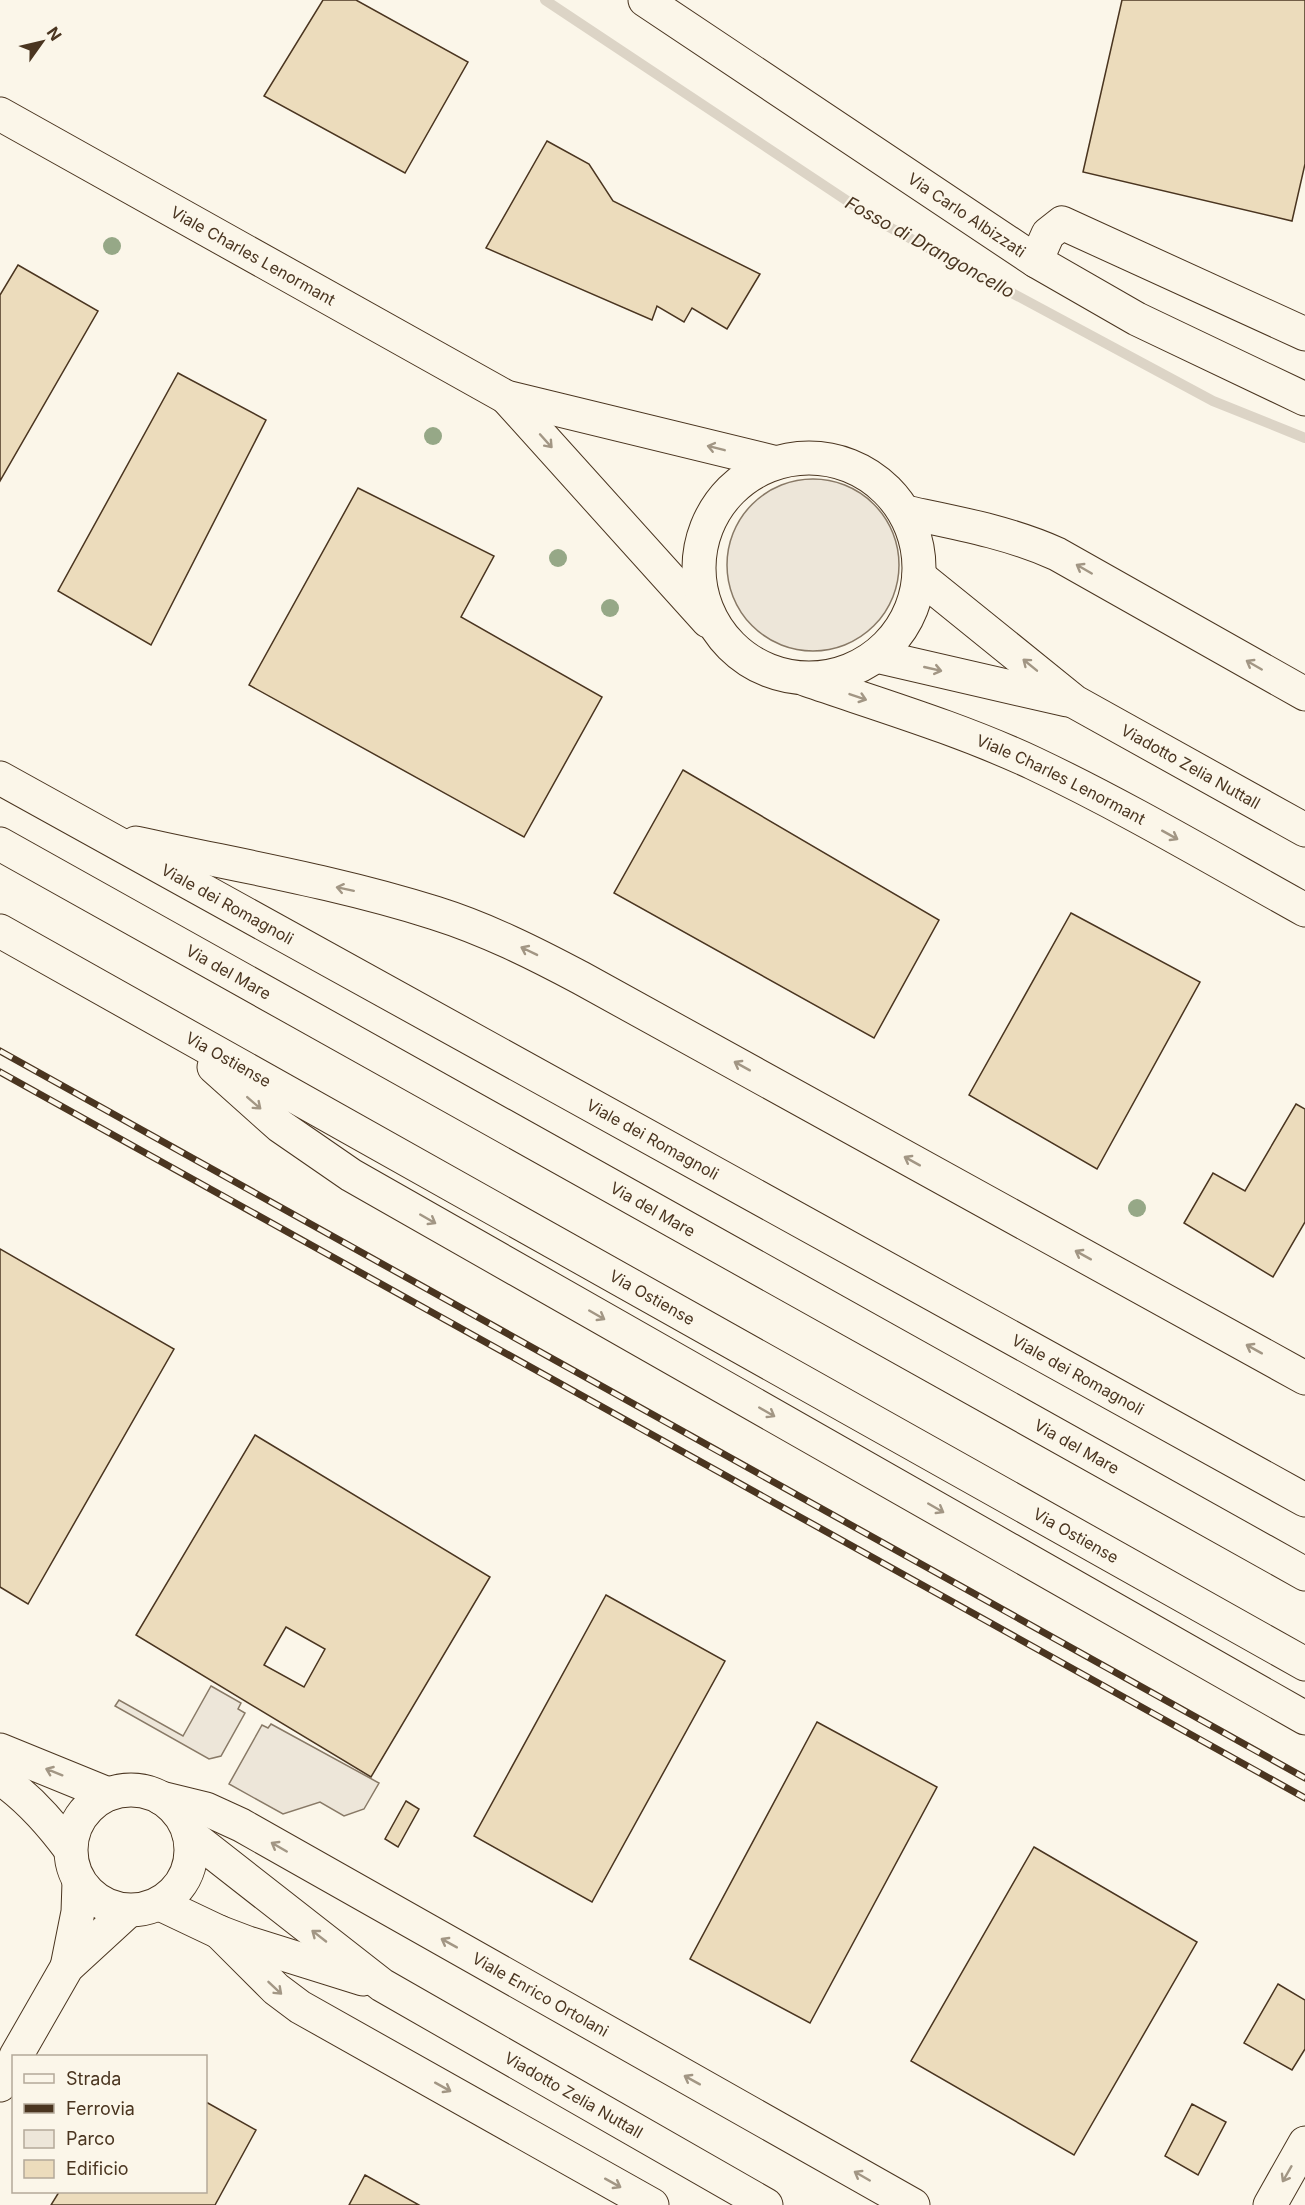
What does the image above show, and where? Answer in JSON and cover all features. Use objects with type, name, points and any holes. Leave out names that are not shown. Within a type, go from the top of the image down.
[{"type":"street","name":"Via Carlo Albizzati","points":[[645,0],[1036,261],[1137,319],[1305,399]]},
{"type":"street","name":"Viale Charles Lenormant","points":[[0,114],[506,397],[773,462]]},
{"type":"street","points":[[1036,261],[1048,234],[1062,223],[1305,334]]},
{"type":"street","name":"Viale Charles Lenormant","points":[[506,397],[719,633]]},
{"type":"street","points":[[810,456],[848,464],[880,483],[905,513],[917,543],[919,576],[913,606],[898,634],[876,656],[854,670],[828,677],[802,679],[771,672],[742,657],[719,633],[703,602],[701,591],[698,568],[702,534],[718,502],[742,478],[773,462],[810,456]]},
{"type":"street","points":[[905,513],[986,529],[1021,539],[1057,554],[1305,694]]},
{"type":"street","name":"Viadotto Zelia Nuttall","points":[[919,576],[1075,702],[1305,831]]},
{"type":"street","name":"Viadotto Zelia Nuttall","points":[[876,656],[1075,702]]},
{"type":"street","name":"Viale Charles Lenormant","points":[[802,679],[937,724],[1032,763],[1115,805],[1305,910]]},
{"type":"street","name":"Viale dei Romagnoli","points":[[0,778],[1305,1500]]},
{"type":"street","points":[[102,835],[375,896],[416,907],[497,936],[581,978],[1305,1378]]},
{"type":"street","name":"Via del Mare","points":[[0,844],[1305,1574]]},
{"type":"street","name":"Via Ostiense","points":[[0,931],[1305,1664]]},
{"type":"street","points":[[181,1034],[280,1126],[377,1190],[1305,1718]]},
{"type":"street","points":[[0,1750],[108,1794]]},
{"type":"street","points":[[0,1778],[24,1796],[42,1814],[70,1849]]},
{"type":"street","points":[[126,1789],[144,1791],[161,1798],[174,1808],[189,1834],[192,1850],[186,1874],[173,1894],[160,1904],[144,1910],[128,1911],[100,1903],[88,1893],[74,1872],[70,1849],[73,1832],[81,1816],[93,1803],[108,1794],[126,1789]]},
{"type":"street","name":"Viale Enrico Ortolani","points":[[161,1798],[206,1809],[241,1825],[913,2205]]},
{"type":"street","points":[[189,1834],[382,1985]]},
{"type":"street","points":[[67,1967],[78,1912],[79,1882]]},
{"type":"street","points":[[160,1904],[219,1932],[279,1954],[382,1985]]},
{"type":"street","points":[[17,2055],[67,1967],[128,1911]]},
{"type":"street","points":[[219,1932],[276,1989],[300,2007],[652,2205]]},
{"type":"street","name":"Viadotto Zelia Nuttall","points":[[382,1985],[766,2205]]},
{"type":"street","points":[[0,2085],[12,2064]]},
{"type":"street","points":[[1270,2205],[1305,2143]]},
{"type":"green space","points":[[813,479],[846,486],[874,504],[892,532],[899,565],[892,598],[874,626],[846,644],[813,651],[780,644],[752,626],[734,598],[727,565],[734,532],[752,504],[780,486]]},
{"type":"green space","points":[[211,1686],[241,1703],[238,1709],[245,1713],[221,1756],[209,1759],[115,1706],[119,1700],[183,1736]]},
{"type":"green space","points":[[271,1724],[379,1783],[364,1809],[344,1816],[320,1802],[283,1814],[229,1784],[262,1725],[268,1728]]},
{"type":"building","points":[[323,0],[356,0],[468,62],[405,173],[264,96]]},
{"type":"building","points":[[1122,0],[1305,0],[1305,164],[1292,221],[1083,172]]},
{"type":"building","points":[[547,141],[589,164],[613,201],[760,274],[727,329],[692,308],[684,322],[657,306],[652,320],[486,248]]},
{"type":"building","points":[[18,265],[98,311],[0,481],[0,295]]},
{"type":"building","points":[[178,373],[266,420],[151,645],[58,591]]},
{"type":"building","points":[[358,488],[494,556],[461,617],[602,697],[524,837],[249,685]]},
{"type":"building","points":[[683,770],[939,920],[874,1038],[614,893]]},
{"type":"building","points":[[1071,913],[1200,982],[1097,1169],[969,1095]]},
{"type":"building","points":[[1296,1104],[1305,1109],[1305,1222],[1273,1277],[1184,1223],[1213,1173],[1245,1191]]},
{"type":"building","points":[[0,1249],[174,1349],[28,1604],[0,1587]]},
{"type":"building","points":[[255,1435],[490,1577],[371,1777],[136,1635]],"holes":[[[286,1627],[325,1649],[304,1687],[264,1665]]]},
{"type":"building","points":[[606,1595],[725,1661],[592,1902],[474,1836]]},
{"type":"building","points":[[817,1722],[937,1787],[810,2023],[690,1959]]},
{"type":"building","points":[[406,1801],[419,1809],[398,1847],[385,1839]]},
{"type":"building","points":[[1034,1847],[1197,1942],[1074,2155],[911,2061]]},
{"type":"building","points":[[1278,1984],[1305,2000],[1305,2049],[1292,2070],[1244,2043]]},
{"type":"building","points":[[207,2103],[256,2130],[215,2205],[51,2205],[58,2193],[207,2193]]},
{"type":"building","points":[[1192,2104],[1226,2122],[1198,2175],[1165,2156]]},
{"type":"building","points":[[365,2175],[419,2205],[349,2205]]},
{"type":"waterway","name":"Fosso di Drangoncello","points":[[545,0],[876,220],[1213,401],[1305,438]]},
{"type":"railway","points":[[0,1051],[1305,1778]]},
{"type":"railway","points":[[0,1072],[1305,1798]]}]
